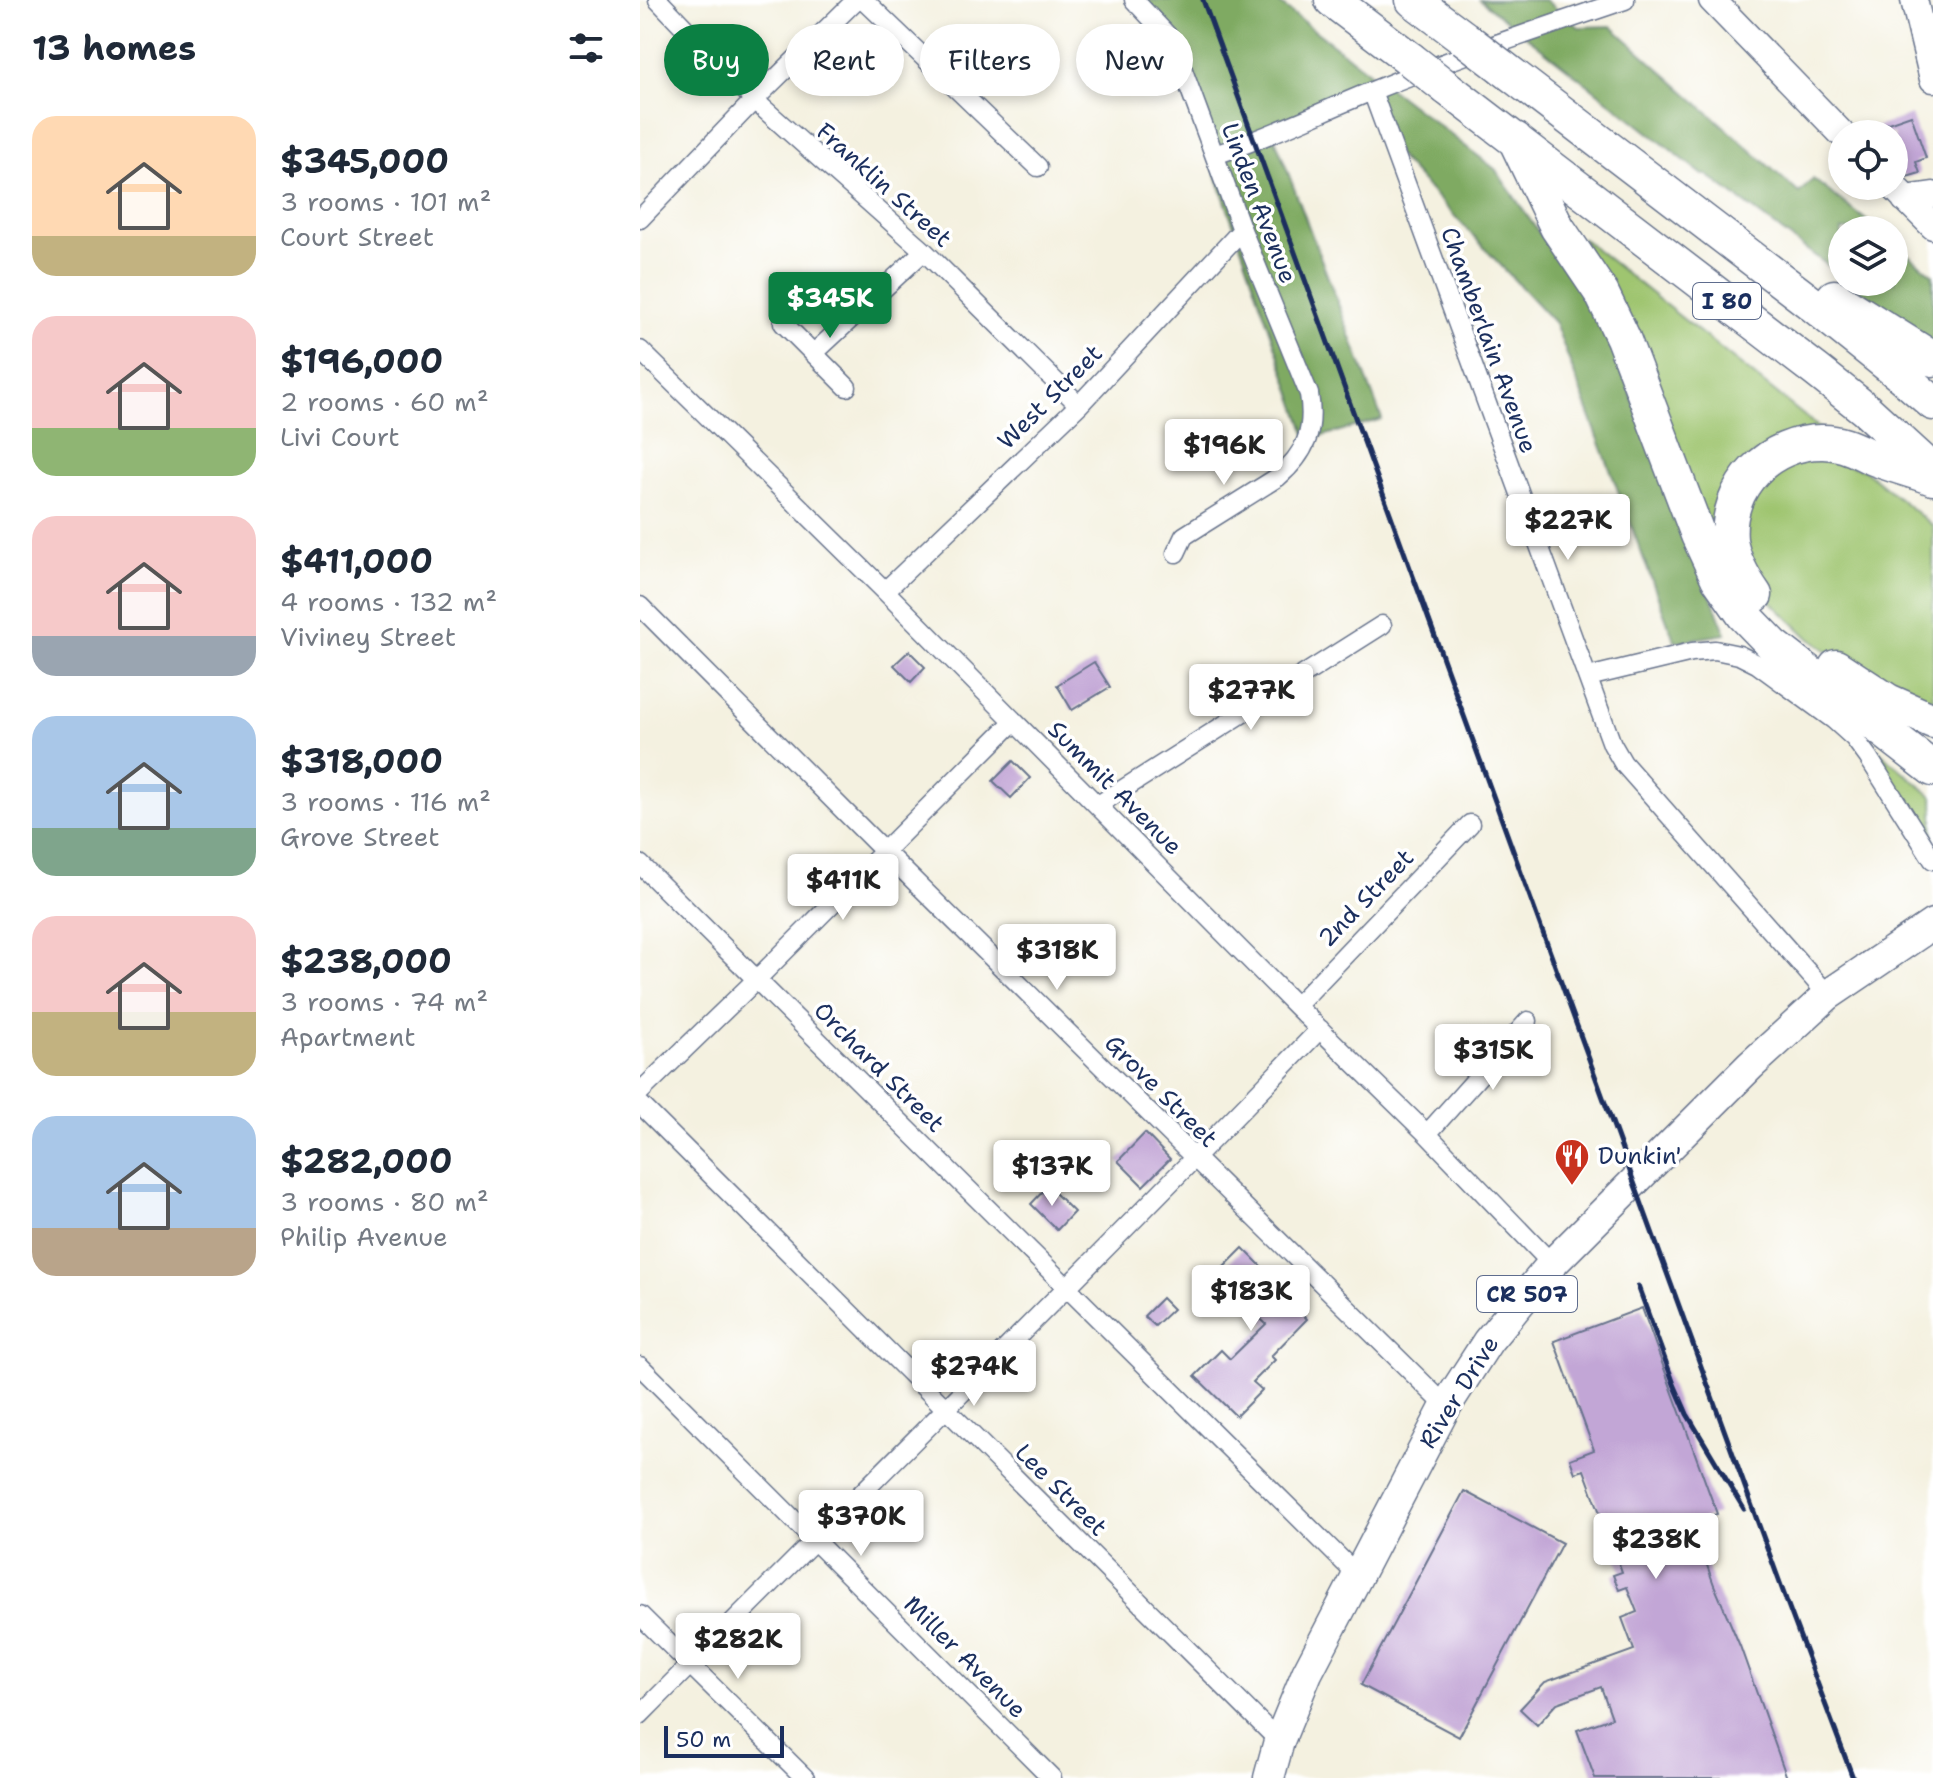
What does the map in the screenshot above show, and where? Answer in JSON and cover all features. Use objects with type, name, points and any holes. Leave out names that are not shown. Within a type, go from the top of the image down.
[{"type":"highway","name":"I 80","points":[[1332,0],[1817,371],[1865,409],[1933,471]]},
{"type":"highway","name":"I 80","points":[[1413,0],[1464,47],[1502,67],[1857,339],[1933,403]]},
{"type":"highway","points":[[1515,139],[1557,227],[1602,294],[1623,338],[1698,535],[1718,578],[1744,615],[1774,646],[1933,769]]},
{"type":"highway","points":[[1670,196],[1933,359]]},
{"type":"highway","points":[[1933,478],[1842,444],[1798,444],[1772,455],[1750,475],[1736,500],[1730,527],[1733,556],[1745,581],[1790,633],[1866,688],[1933,721]]},
{"type":"main road","name":"River Drive","points":[[1269,1778],[1296,1696],[1446,1406],[1488,1341],[1552,1264],[1734,1081],[1828,995],[1933,924]]},
{"type":"street","name":"Franklin Street","points":[[658,0],[754,100],[924,251],[1079,405]]},
{"type":"street","points":[[640,219],[856,0]]},
{"type":"street","points":[[864,0],[1038,167]]},
{"type":"street","name":"Linden Avenue","points":[[1134,0],[1167,35],[1172,45],[1242,230],[1309,394],[1312,410],[1309,435],[1292,466],[1184,536],[1176,553]]},
{"type":"street","points":[[1215,155],[1256,141],[1372,91],[1464,47],[1625,0]]},
{"type":"street","points":[[1712,0],[1828,120]]},
{"type":"street","points":[[1914,0],[1933,79]]},
{"type":"street","name":"Chamberlain Avenue","points":[[1372,91],[1612,744],[1623,763],[1828,995]]},
{"type":"street","points":[[1908,194],[1933,195]]},
{"type":"street","points":[[1906,200],[1933,226]]},
{"type":"street","name":"West Street","points":[[885,591],[1079,405],[1242,230]]},
{"type":"street","points":[[814,353],[924,251]]},
{"type":"street","points":[[783,323],[847,387]]},
{"type":"street","name":"Summit Avenue","points":[[640,350],[1427,1134],[1552,1264]]},
{"type":"street","name":"Grove Street","points":[[640,606],[1446,1406]]},
{"type":"street","points":[[1098,805],[1382,625]]},
{"type":"street","points":[[1588,677],[1692,652],[1715,650],[1739,655],[1757,664],[1854,738],[1933,860]]},
{"type":"street","points":[[640,1092],[1014,721]]},
{"type":"street","name":"2nd Street","points":[[1296,1006],[1470,824]]},
{"type":"street","name":"Orchard Street","points":[[640,864],[1357,1575]]},
{"type":"street","points":[[1427,1134],[1528,1021]]},
{"type":"street","points":[[640,1715],[1195,1159],[1320,1029]]},
{"type":"street","name":"Lee Street","points":[[640,1104],[1279,1741]]},
{"type":"street","name":"Miller Avenue","points":[[640,1366],[1052,1778]]},
{"type":"street","points":[[640,1615],[805,1778]]},
{"type":"green space","points":[[1133,0],[1275,0],[1495,169],[1604,327],[1726,634],[1675,642],[1555,323],[1398,156],[1371,93],[1273,133],[1382,419],[1308,440],[1189,96],[1193,96],[1193,24],[1156,24]]},
{"type":"green space","points":[[1480,0],[1545,0],[1579,27],[1611,26],[1799,193],[1813,179],[1828,191],[1828,200],[1840,200],[1861,216],[1828,216],[1828,266],[1703,175]]},
{"type":"green space","points":[[1582,238],[1827,434],[1756,453],[1716,506],[1718,565]]},
{"type":"green space","points":[[1908,254],[1933,275],[1933,345],[1868,296],[1908,296]]},
{"type":"green space","points":[[1819,456],[1864,470],[1933,526],[1933,707],[1879,686],[1810,639],[1762,593],[1738,549],[1741,503],[1771,467]]},
{"type":"green space","points":[[1867,741],[1933,797],[1933,844]]},
{"type":"building","points":[[1911,115],[1926,158],[1916,162],[1920,173],[1908,177],[1908,120],[1897,120]]},
{"type":"building","points":[[909,651],[925,667],[911,682],[894,665]]},
{"type":"building","points":[[1094,662],[1110,687],[1072,710],[1057,685]]},
{"type":"building","points":[[1013,761],[1030,778],[1011,798],[993,781]]},
{"type":"building","points":[[1145,1133],[1170,1159],[1143,1186],[1118,1161]]},
{"type":"building","points":[[1048,1186],[1074,1212],[1057,1230],[1031,1204]]},
{"type":"building","points":[[1243,1248],[1286,1291],[1283,1294],[1307,1319],[1271,1356],[1275,1360],[1253,1382],[1262,1390],[1236,1416],[1195,1376],[1221,1350],[1230,1359],[1266,1324],[1216,1275]]},
{"type":"building","points":[[1162,1298],[1173,1309],[1155,1326],[1144,1316]]},
{"type":"building","points":[[1642,1308],[1717,1514],[1692,1523],[1787,1778],[1595,1778],[1577,1730],[1612,1718],[1601,1687],[1557,1703],[1537,1725],[1520,1709],[1545,1682],[1634,1650],[1622,1618],[1637,1612],[1627,1587],[1619,1590],[1613,1575],[1622,1572],[1584,1470],[1575,1473],[1570,1459],[1594,1450],[1554,1341]]},
{"type":"building","points":[[1464,1491],[1562,1543],[1459,1737],[1361,1685]]},
{"type":"railway","points":[[1203,0],[1853,1778]]},
{"type":"railway","points":[[1638,1286],[1687,1414],[1744,1509]]},
{"type":"place","name":"Dunkin'","points":[[1572,1187]]}]
